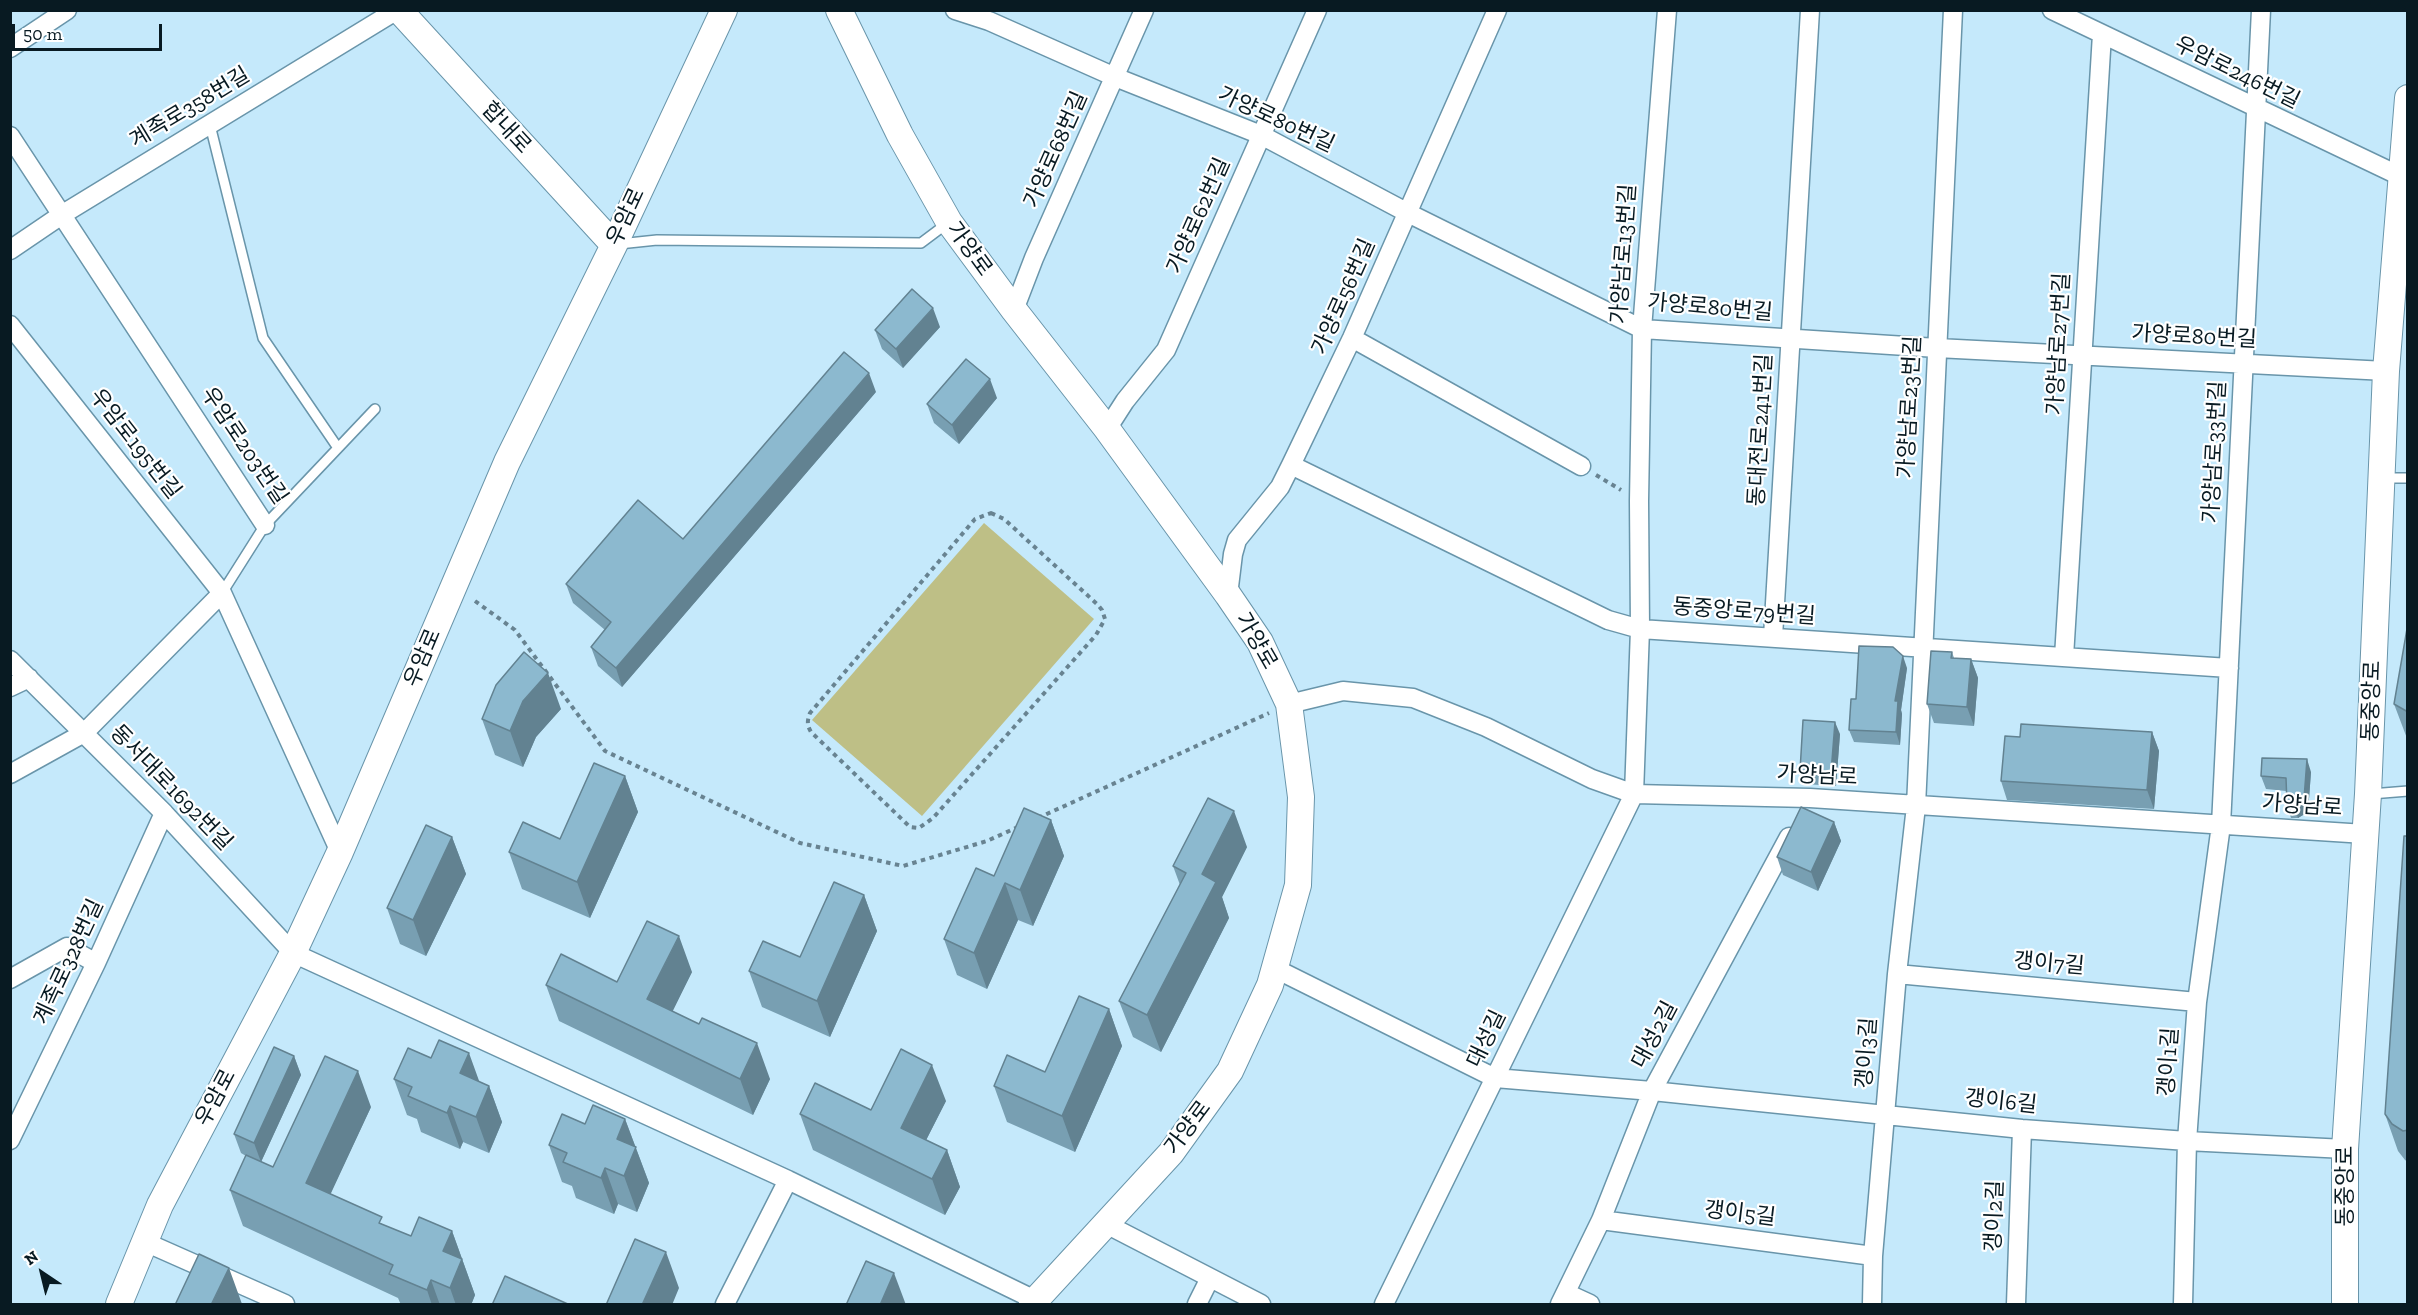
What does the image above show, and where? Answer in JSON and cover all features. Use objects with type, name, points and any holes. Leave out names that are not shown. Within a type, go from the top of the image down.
[{"type":"street","points":[[10,48],[68,10]]},
{"type":"street","name":"계족로358번길","points":[[10,250],[63,214],[398,10]]},
{"type":"street","name":"합내로","points":[[398,10],[614,245]]},
{"type":"street","name":"우암로","points":[[119,1305],[160,1205],[293,953],[340,852],[507,462],[614,245],[724,10]]},
{"type":"street","points":[[818,10],[849,36]]},
{"type":"street","name":"가양로","points":[[839,10],[849,36],[911,156],[949,222],[1107,429],[1228,595],[1260,642],[1289,704],[1301,797],[1298,885],[1270,985],[1230,1071],[1171,1153],[1033,1302]]},
{"type":"street","name":"가양로80번길","points":[[956,10],[992,16],[1115,77],[1261,135],[1408,213],[1642,329],[2082,356],[2386,370]]},
{"type":"street","name":"가양로68번길","points":[[1014,310],[1034,258],[1144,10]]},
{"type":"street","name":"가양로62번길","points":[[1107,429],[1125,401],[1166,350],[1317,10]]},
{"type":"street","name":"가양로56번길","points":[[1228,595],[1237,540],[1280,487],[1291,465],[1352,338],[1497,10]]},
{"type":"street","name":"가양남로13번길","points":[[1634,794],[1640,629],[1639,501],[1642,329],[1667,10]]},
{"type":"street","name":"동대전로241번길","points":[[1773,637],[1810,10]]},
{"type":"street","name":"가양남로23번길","points":[[1916,806],[1953,10]]},
{"type":"street","name":"우암로246번길","points":[[2052,10],[2402,177]]},
{"type":"street","name":"가양남로33번길","points":[[2221,825],[2261,10]]},
{"type":"street","name":"가양남로27번길","points":[[2064,657],[2102,34]]},
{"type":"street","name":"동중앙로","points":[[2345,1305],[2345,1149],[2368,794],[2386,370],[2408,98]]},
{"type":"street","name":"우암로203번길","points":[[10,136],[266,525]]},
{"type":"street","name":"우암로195번길","points":[[10,325],[222,593],[340,852]]},
{"type":"street","points":[[1352,338],[1581,466]]},
{"type":"street","name":"동중앙로79번길","points":[[1291,465],[1608,620],[1640,629],[2229,668]]},
{"type":"street","points":[[10,774],[84,733],[222,593]]},
{"type":"street","name":"동서대로1692번길","points":[[10,660],[164,813],[293,953]]},
{"type":"street","points":[[10,687],[29,678]]},
{"type":"street","name":"가양남로","points":[[1289,704],[1343,691],[1413,698],[1486,728],[1592,779],[1634,794],[1810,798],[2365,834]]},
{"type":"street","name":"대성길","points":[[1384,1305],[1634,794]]},
{"type":"street","name":"대성2길","points":[[1563,1299],[1601,1220],[1652,1091],[1810,798]]},
{"type":"street","name":"갱이3길","points":[[1872,1305],[1873,1256],[1897,974],[1916,806]]},
{"type":"street","name":"계족로328번길","points":[[12,1132],[96,963],[164,813]]},
{"type":"street","name":"갱이1길","points":[[2183,1305],[2187,1142],[2197,1002],[2221,825]]},
{"type":"street","points":[[10,979],[67,947],[96,963]]},
{"type":"street","points":[[293,953],[788,1180],[1033,1302]]},
{"type":"street","points":[[1274,968],[1495,1078]]},
{"type":"street","name":"갱이7길","points":[[1897,974],[2197,1002]]},
{"type":"street","name":"갱이6길","points":[[1495,1078],[1886,1114],[2022,1130],[2187,1142],[2345,1149]]},
{"type":"street","name":"갱이2길","points":[[2016,1305],[2022,1130]]},
{"type":"street","points":[[725,1305],[788,1180]]},
{"type":"street","name":"갱이5길","points":[[1601,1220],[1873,1256]]},
{"type":"street","points":[[1106,1224],[1261,1305]]},
{"type":"street","points":[[145,1242],[285,1305]]},
{"type":"street","points":[[1197,1305],[1210,1278]]},
{"type":"street","points":[[1563,1299],[1590,1305]]},
{"type":"lane","points":[[210,124],[263,338],[338,448],[375,409]]},
{"type":"lane","points":[[614,245],[657,240],[921,243],[949,222]]},
{"type":"lane","name":"우암로203번길","points":[[266,525],[338,448]]},
{"type":"lane","points":[[2382,478],[2408,478]]},
{"type":"lane","points":[[222,593],[266,525]]},
{"type":"lane","points":[[2368,794],[2408,791]]},
{"type":"path","points":[[1581,466],[1639,501]]},
{"type":"path","points":[[991,513],[1004,519],[1097,604],[1105,619],[1096,635],[933,818],[919,828],[910,827],[808,726],[810,713],[975,519],[991,513]]},
{"type":"path","points":[[475,601],[515,630],[605,751],[800,843],[903,866],[987,841],[1018,827]]},
{"type":"path","points":[[1029,822],[1289,704]]},
{"type":"green space","points":[[984,523],[1094,619],[922,816],[812,720]]},
{"type":"building","points":[[912,289],[933,308],[896,349],[875,330]]},
{"type":"building","points":[[844,352],[869,373],[616,668],[591,647],[611,622],[566,584],[638,500],[683,539]]},
{"type":"building","points":[[966,359],[990,379],[952,425],[927,404]]},
{"type":"building","points":[[2408,623],[2408,712],[2394,704]]},
{"type":"building","points":[[1859,646],[1893,647],[1903,656],[1895,701],[1898,701],[1896,732],[1849,730],[1851,699],[1856,699]]},
{"type":"building","points":[[1931,651],[1952,652],[1951,658],[1971,659],[1967,707],[1927,704]]},
{"type":"building","points":[[524,652],[548,673],[523,701],[510,731],[482,719],[496,685]]},
{"type":"building","points":[[1803,720],[1835,722],[1831,773],[1800,771]]},
{"type":"building","points":[[2021,724],[2152,732],[2147,790],[2001,781],[2005,736],[2020,737]]},
{"type":"building","points":[[2262,758],[2307,759],[2304,799],[2294,806],[2287,805],[2286,778],[2261,776]]},
{"type":"building","points":[[594,763],[625,776],[577,882],[509,852],[523,822],[560,839]]},
{"type":"building","points":[[1208,798],[1234,811],[1202,874],[1216,882],[1147,1015],[1119,1001],[1186,873],[1173,866]]},
{"type":"building","points":[[1801,807],[1834,822],[1811,872],[1777,857]]},
{"type":"building","points":[[1024,808],[1051,820],[1020,890],[1005,883],[974,953],[944,939],[976,868],[994,876]]},
{"type":"building","points":[[426,825],[452,837],[413,920],[387,908]]},
{"type":"building","points":[[2404,836],[2408,836],[2408,1130],[2403,1131],[2392,1124],[2385,1114]]},
{"type":"building","points":[[834,882],[864,895],[817,1001],[749,971],[763,941],[800,957]]},
{"type":"building","points":[[647,921],[679,936],[647,999],[699,1024],[702,1018],[757,1043],[740,1079],[546,985],[561,954],[617,982]]},
{"type":"building","points":[[1079,996],[1109,1009],[1062,1116],[994,1086],[1007,1055],[1045,1072]]},
{"type":"building","points":[[439,1040],[469,1053],[460,1073],[489,1086],[476,1117],[450,1106],[447,1113],[408,1096],[412,1087],[394,1079],[408,1048],[431,1058]]},
{"type":"building","points":[[274,1047],[294,1056],[254,1143],[234,1134]]},
{"type":"building","points":[[901,1049],[932,1065],[901,1128],[947,1150],[932,1179],[800,1114],[815,1083],[871,1110]]},
{"type":"building","points":[[325,1056],[358,1071],[306,1183],[382,1217],[379,1223],[411,1236],[419,1217],[452,1231],[443,1251],[462,1259],[450,1288],[431,1280],[427,1290],[389,1274],[393,1265],[230,1190],[246,1155],[273,1167]]},
{"type":"building","points":[[593,1105],[625,1119],[617,1139],[636,1147],[624,1176],[605,1168],[601,1178],[563,1162],[567,1153],[549,1145],[562,1114],[585,1124]]},
{"type":"building","points":[[635,1239],[666,1252],[642,1305],[606,1305]]},
{"type":"building","points":[[199,1254],[229,1268],[211,1305],[175,1305]]},
{"type":"building","points":[[866,1261],[894,1273],[880,1305],[846,1305]]},
{"type":"building","points":[[505,1276],[570,1305],[492,1305]]}]
